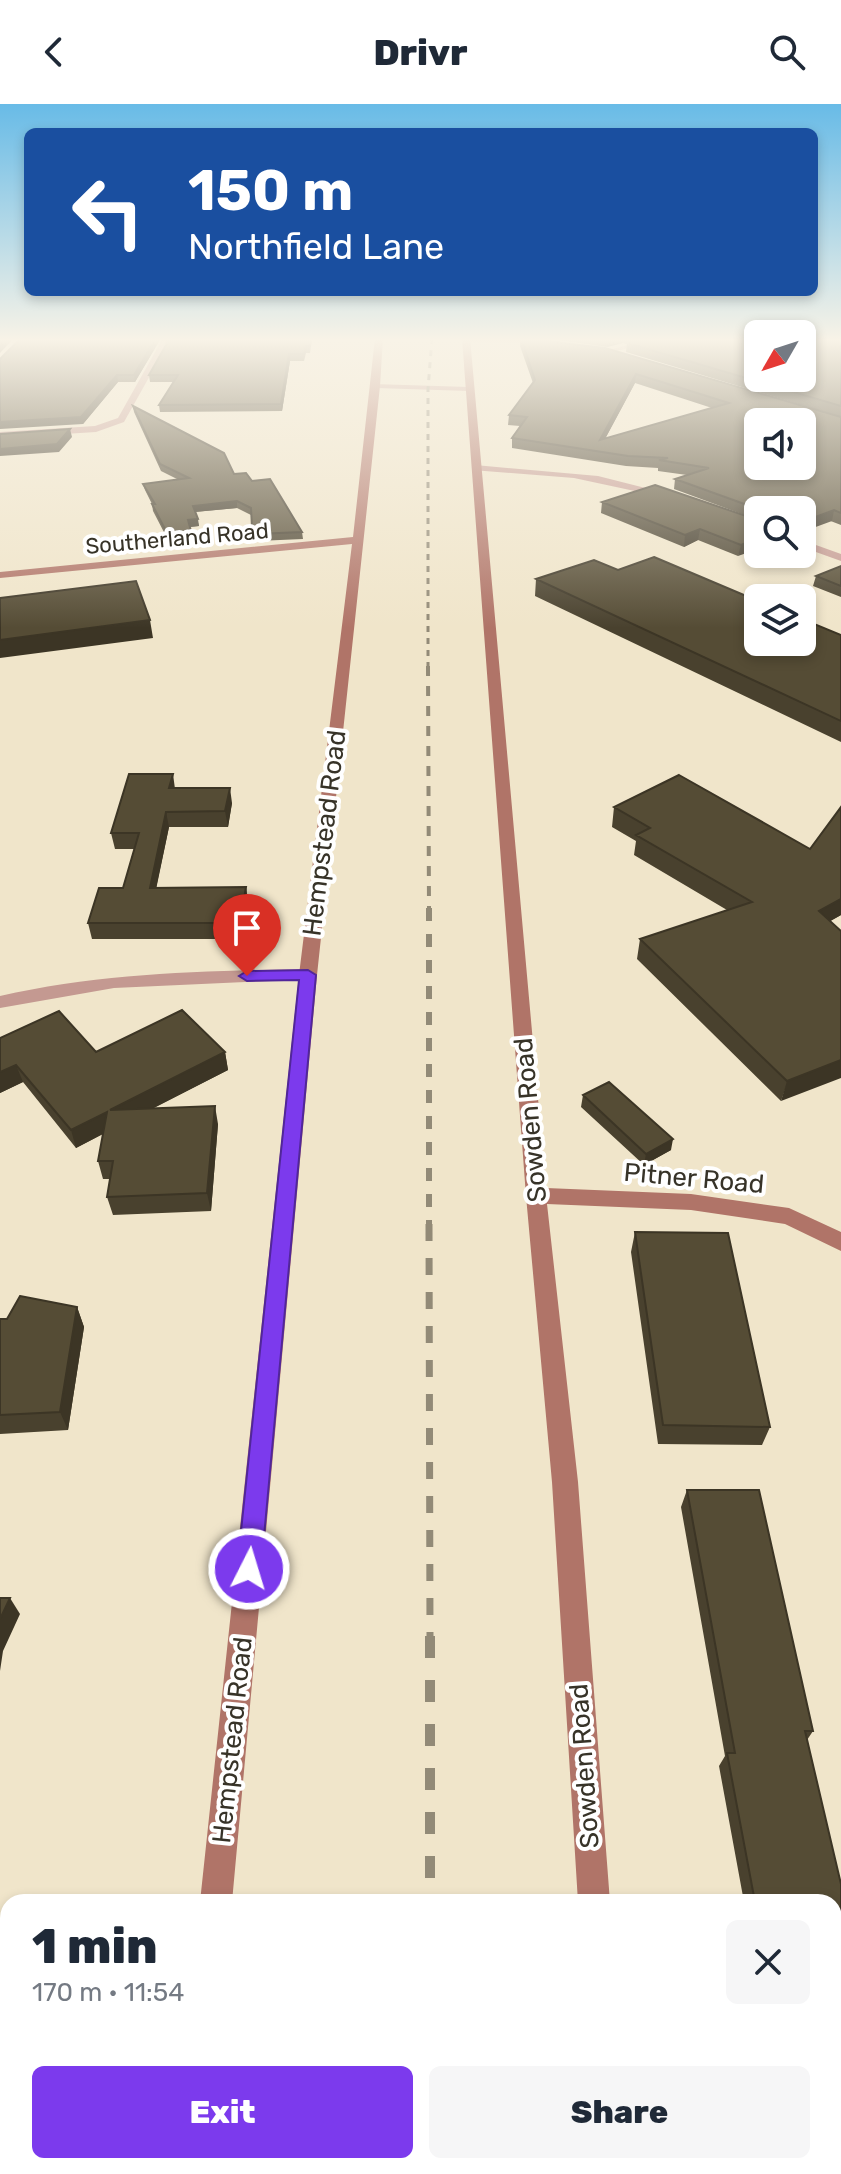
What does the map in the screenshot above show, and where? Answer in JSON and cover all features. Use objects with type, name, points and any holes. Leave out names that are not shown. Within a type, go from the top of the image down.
[{"type":"street","name":"Hempstead Road","points":[[217,1894],[308,975],[370,435]]},
{"type":"street","name":"Sowden Road","points":[[472,435],[536,1196],[565,1482],[593,1894]]},
{"type":"street","points":[[475,468],[554,471],[617,480],[679,498]]},
{"type":"street","name":"Southerland Road","points":[[0,575],[358,540]]},
{"type":"street","points":[[816,548],[841,558]]},
{"type":"street","points":[[0,1002],[42,991],[139,978],[308,975]]},
{"type":"street","name":"Pitner Road","points":[[536,1196],[691,1202],[789,1216],[841,1242]]},
{"type":"building","points":[[0,435],[65,435],[57,444],[0,449]]},
{"type":"building","points":[[146,435],[188,435],[224,453],[234,474],[246,473],[252,481],[270,479],[302,532],[256,534],[256,527],[252,527],[251,508],[237,501],[193,506],[198,519],[188,520],[191,531],[167,533],[143,484],[189,478],[160,464]]},
{"type":"building","points":[[514,435],[603,435],[600,440],[619,435],[744,435],[744,480],[816,480],[816,435],[841,435],[841,513],[834,510],[816,517],[816,496],[744,496],[744,504],[675,479],[709,468],[659,460],[668,458],[628,456],[512,438]]},
{"type":"building","points":[[655,485],[744,515],[744,544],[700,529],[685,535],[602,502]]},
{"type":"building","points":[[654,557],[744,595],[744,656],[816,656],[816,625],[841,635],[841,721],[536,579],[594,560],[618,570]]},
{"type":"building","points":[[841,566],[841,586],[816,576]]},
{"type":"building","points":[[136,581],[150,620],[0,640],[0,598]]},
{"type":"building","points":[[129,774],[173,774],[169,788],[230,788],[225,811],[166,812],[150,888],[246,887],[240,923],[88,923],[99,888],[123,888],[139,833],[111,833]]},
{"type":"building","points":[[679,775],[810,849],[841,807],[841,899],[819,911],[841,931],[841,1060],[787,1081],[640,939],[752,902],[636,835],[650,828],[614,807]]},
{"type":"building","points":[[182,1010],[225,1052],[110,1110],[215,1106],[207,1193],[107,1197],[113,1161],[98,1161],[107,1112],[71,1130],[16,1065],[0,1072],[0,1038],[59,1011],[96,1052]]},
{"type":"building","points":[[609,1082],[673,1139],[646,1154],[583,1095]]},
{"type":"building","points":[[635,1232],[728,1233],[770,1427],[663,1425]]},
{"type":"building","points":[[20,1296],[77,1307],[60,1412],[0,1415],[0,1319],[7,1319]]},
{"type":"building","points":[[687,1490],[759,1490],[813,1731],[805,1731],[841,1894],[753,1894],[727,1753],[735,1753]]},
{"type":"building","points":[[0,1598],[10,1598],[0,1619]]},
{"type":"railway","points":[[428,435],[428,666]]},
{"type":"railway","points":[[428,666],[429,910]]},
{"type":"railway","points":[[429,910],[429,1224]]},
{"type":"railway","points":[[429,1224],[430,1638]]},
{"type":"railway","points":[[430,1638],[430,1894]]},
{"type":"route","points":[[247,976],[308,975],[249,1569]]}]
